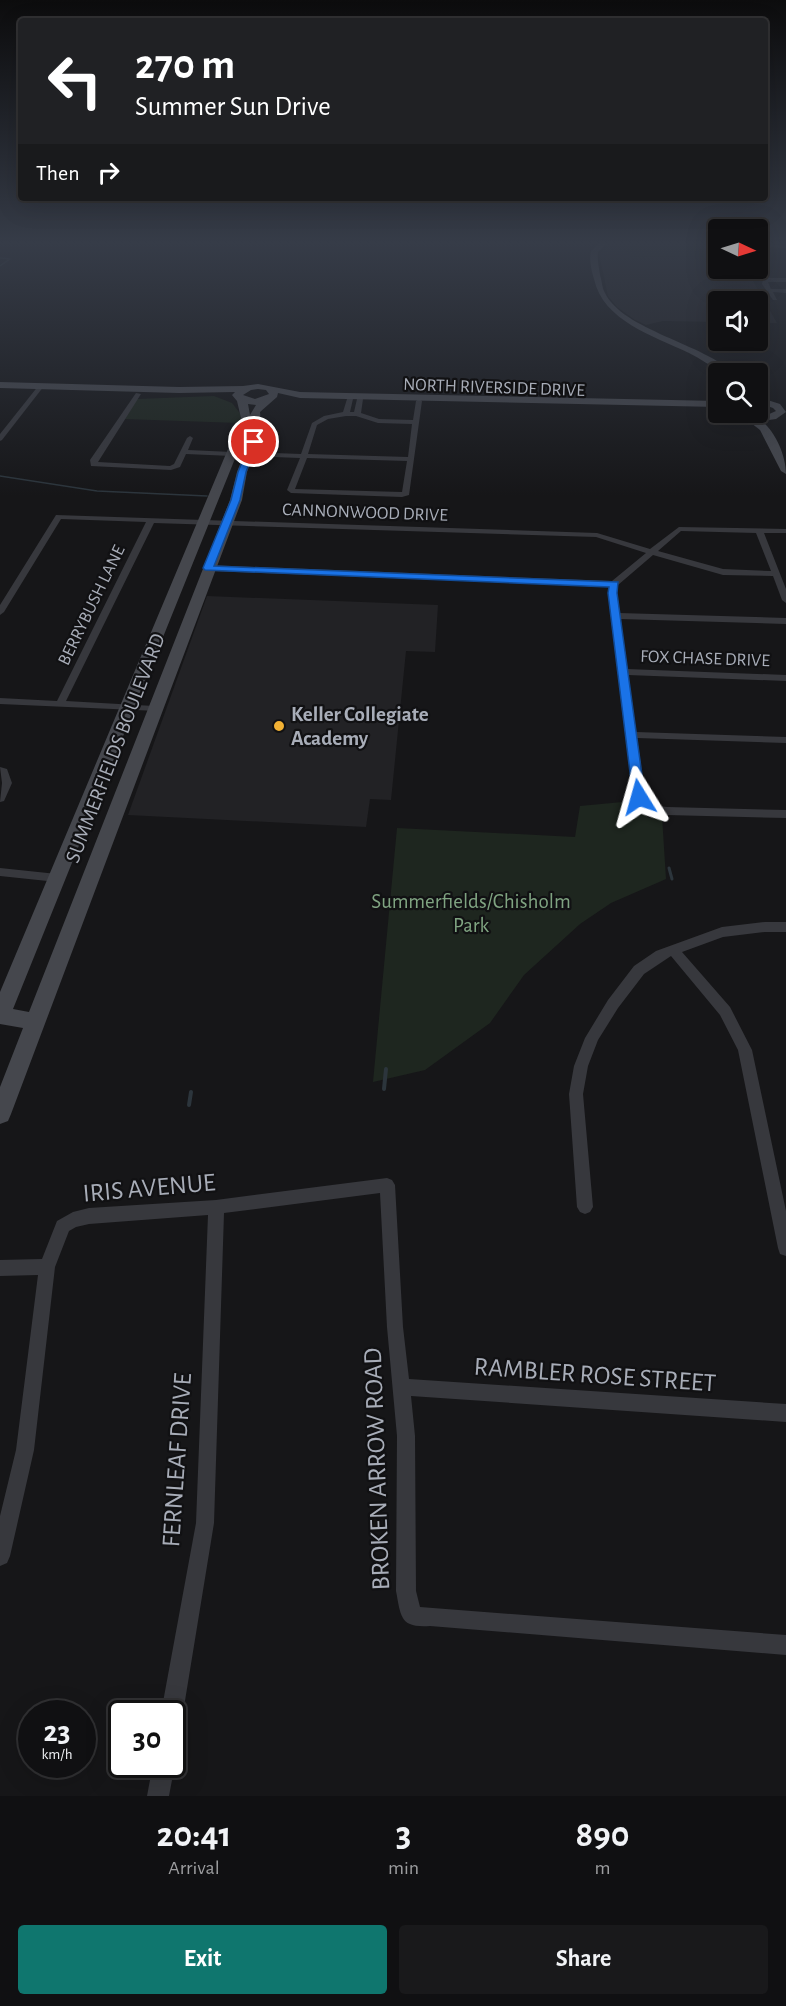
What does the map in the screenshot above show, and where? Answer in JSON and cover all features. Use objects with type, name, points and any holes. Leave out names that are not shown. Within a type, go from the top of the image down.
[{"type":"street","points":[[641,328],[710,363]]},
{"type":"street","name":"NORTH RIVERSIDE DRIVE","points":[[0,385],[138,394],[242,396],[255,387],[268,396],[708,406]]},
{"type":"street","points":[[0,439],[39,389]]},
{"type":"street","name":"NORTH RIVERSIDE DRIVE","points":[[0,390],[179,390],[242,396],[250,402],[268,396],[300,395],[547,403]]},
{"type":"street","points":[[138,394],[93,463],[101,466],[171,468],[177,465],[190,438]]},
{"type":"street","name":"SUMMERFIELDS BOULEVARD","points":[[0,1016],[232,454],[246,418],[242,396]]},
{"type":"street","name":"SUMMERFIELDS BOULEVARD","points":[[0,1114],[225,522],[236,500],[257,433],[255,412],[268,396]]},
{"type":"street","points":[[346,414],[355,399]]},
{"type":"street","points":[[355,399],[357,414]]},
{"type":"street","points":[[416,422],[378,421],[357,414],[326,417],[314,424],[291,490],[386,495],[406,493],[419,401]]},
{"type":"street","points":[[768,404],[781,412],[771,422],[776,435],[775,446]]},
{"type":"street","points":[[759,423],[775,446],[786,471]]},
{"type":"street","points":[[184,452],[410,459]]},
{"type":"street","name":"CANNONWOOD DRIVE","points":[[0,612],[59,517],[597,535],[696,566],[723,572],[776,574]]},
{"type":"street","name":"BERRYBUSH LANE","points":[[60,704],[151,520]]},
{"type":"street","points":[[786,531],[679,529],[614,584],[612,593],[639,797],[643,803],[667,811],[786,814]]},
{"type":"street","points":[[759,531],[786,600]]},
{"type":"street","points":[[208,568],[614,584]]},
{"type":"street","points":[[615,616],[786,621]]},
{"type":"street","name":"FOX CHASE DRIVE","points":[[623,672],[786,678]]},
{"type":"street","points":[[0,701],[154,709]]},
{"type":"street","points":[[631,735],[786,740]]},
{"type":"street","points":[[0,771],[3,772],[8,783],[0,798]]},
{"type":"street","points":[[0,872],[57,878]]},
{"type":"street","points":[[585,1208],[576,1094],[581,1066],[592,1038],[613,1004],[639,970],[660,955],[722,932],[786,927]]},
{"type":"street","points":[[674,951],[725,1011],[745,1050],[786,1248]]},
{"type":"street","points":[[0,1016],[36,1021]]},
{"type":"street","name":"BROKEN ARROW ROAD","points":[[362,1188],[387,1185],[395,1327],[406,1436],[406,1591],[414,1617],[442,1617],[786,1645]]},
{"type":"street","name":"IRIS AVENUE","points":[[0,1556],[25,1450],[47,1267],[59,1230],[73,1220],[89,1216],[216,1207],[362,1188]]},
{"type":"street","name":"FERNLEAF DRIVE","points":[[174,1700],[205,1523],[216,1207]]},
{"type":"street","points":[[0,1268],[47,1267]]},
{"type":"street","name":"RAMBLER ROSE STREET","points":[[401,1387],[786,1413]]},
{"type":"street","points":[[158,1796],[161,1778]]},
{"type":"shaded area","name":"Keller Collegiate Academy","points":[[207,596],[438,605],[435,652],[406,651],[391,800],[370,799],[366,827],[128,815]]},
{"type":"green space","points":[[214,396],[232,403],[242,416],[239,423],[124,419],[137,399]]},
{"type":"green space","name":"Summerfields/Chisholm Park","points":[[633,801],[649,818],[662,816],[666,879],[611,903],[580,924],[524,975],[490,1023],[425,1070],[373,1082],[397,828],[575,837],[580,806]]},
{"type":"waterway","points":[[0,476],[97,491],[207,496]]},
{"type":"waterway","points":[[669,868],[672,879]]},
{"type":"waterway","points":[[384,1089],[386,1069]]},
{"type":"waterway","points":[[189,1105],[191,1092]]},
{"type":"place","name":"Keller Collegiate Academy","points":[[279,726]]},
{"type":"route","points":[[254,442],[242,472],[236,500],[208,568],[614,584],[612,593],[639,797]]}]
